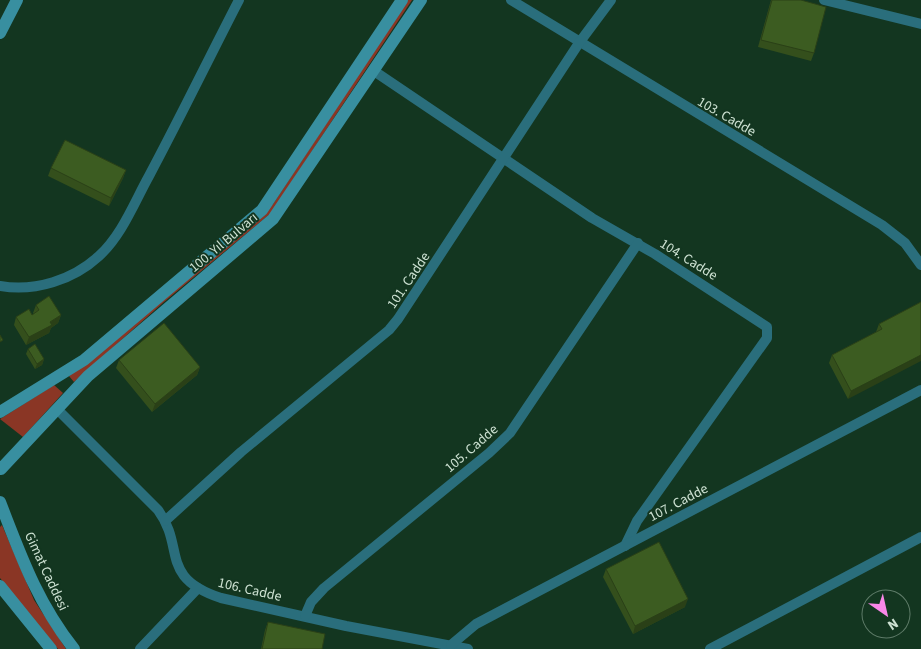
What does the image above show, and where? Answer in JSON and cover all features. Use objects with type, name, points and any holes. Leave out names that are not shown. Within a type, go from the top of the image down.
[{"type":"main road","points":[[0,33],[16,0]]},
{"type":"main road","name":"100. Yıl Bulvarı","points":[[0,412],[84,360],[262,210],[402,0]]},
{"type":"main road","name":"100. Yıl Bulvarı","points":[[1,469],[56,409],[104,362],[273,218],[421,0]]},
{"type":"main road","points":[[0,462],[0,473]]},
{"type":"main road","name":"Gimat Caddesi","points":[[0,502],[39,598],[74,649]]},
{"type":"main road","points":[[0,586],[51,649]]},
{"type":"street","points":[[0,286],[39,286],[70,276],[86,267],[111,244],[180,117],[239,0]]},
{"type":"street","name":"103. Cadde","points":[[511,0],[882,225],[905,243],[921,265]]},
{"type":"street","name":"101. Cadde","points":[[165,521],[241,452],[388,330],[505,159],[580,43],[611,0]]},
{"type":"street","points":[[824,0],[921,24]]},
{"type":"street","name":"104. Cadde","points":[[374,71],[592,218],[638,243],[762,322],[768,332],[767,338],[637,521],[625,546]]},
{"type":"street","name":"105. Cadde","points":[[305,616],[311,602],[324,588],[489,453],[510,433],[638,243]]},
{"type":"street","name":"107. Cadde","points":[[451,644],[476,624],[921,390]]},
{"type":"street","name":"106. Cadde","points":[[56,409],[145,495],[165,521],[176,565],[186,579],[198,588],[221,598],[346,626],[451,644],[468,649]]},
{"type":"street","points":[[710,649],[921,537]]},
{"type":"street","points":[[140,649],[198,588]]},
{"type":"shaded area","points":[[408,0],[412,0],[271,213],[164,302],[74,382],[69,376],[273,204]]},
{"type":"shaded area","points":[[54,385],[63,393],[23,437],[0,419]]},
{"type":"shaded area","points":[[2,525],[34,600],[66,649],[58,649],[0,578],[0,527]]},
{"type":"building","points":[[772,0],[801,0],[826,7],[814,53],[761,40]]},
{"type":"building","points":[[65,140],[126,170],[111,198],[51,168]]},
{"type":"building","points":[[49,296],[61,315],[50,322],[52,325],[29,337],[16,317],[29,309],[32,315],[39,310],[36,305]]},
{"type":"building","points":[[921,302],[921,355],[851,391],[832,355],[882,329],[879,324]]},
{"type":"building","points":[[164,323],[200,367],[155,404],[119,360]]},
{"type":"building","points":[[35,344],[44,359],[37,364],[28,349]]},
{"type":"building","points":[[659,542],[688,599],[635,626],[606,569]]},
{"type":"building","points":[[268,622],[325,634],[322,649],[262,649]]}]
